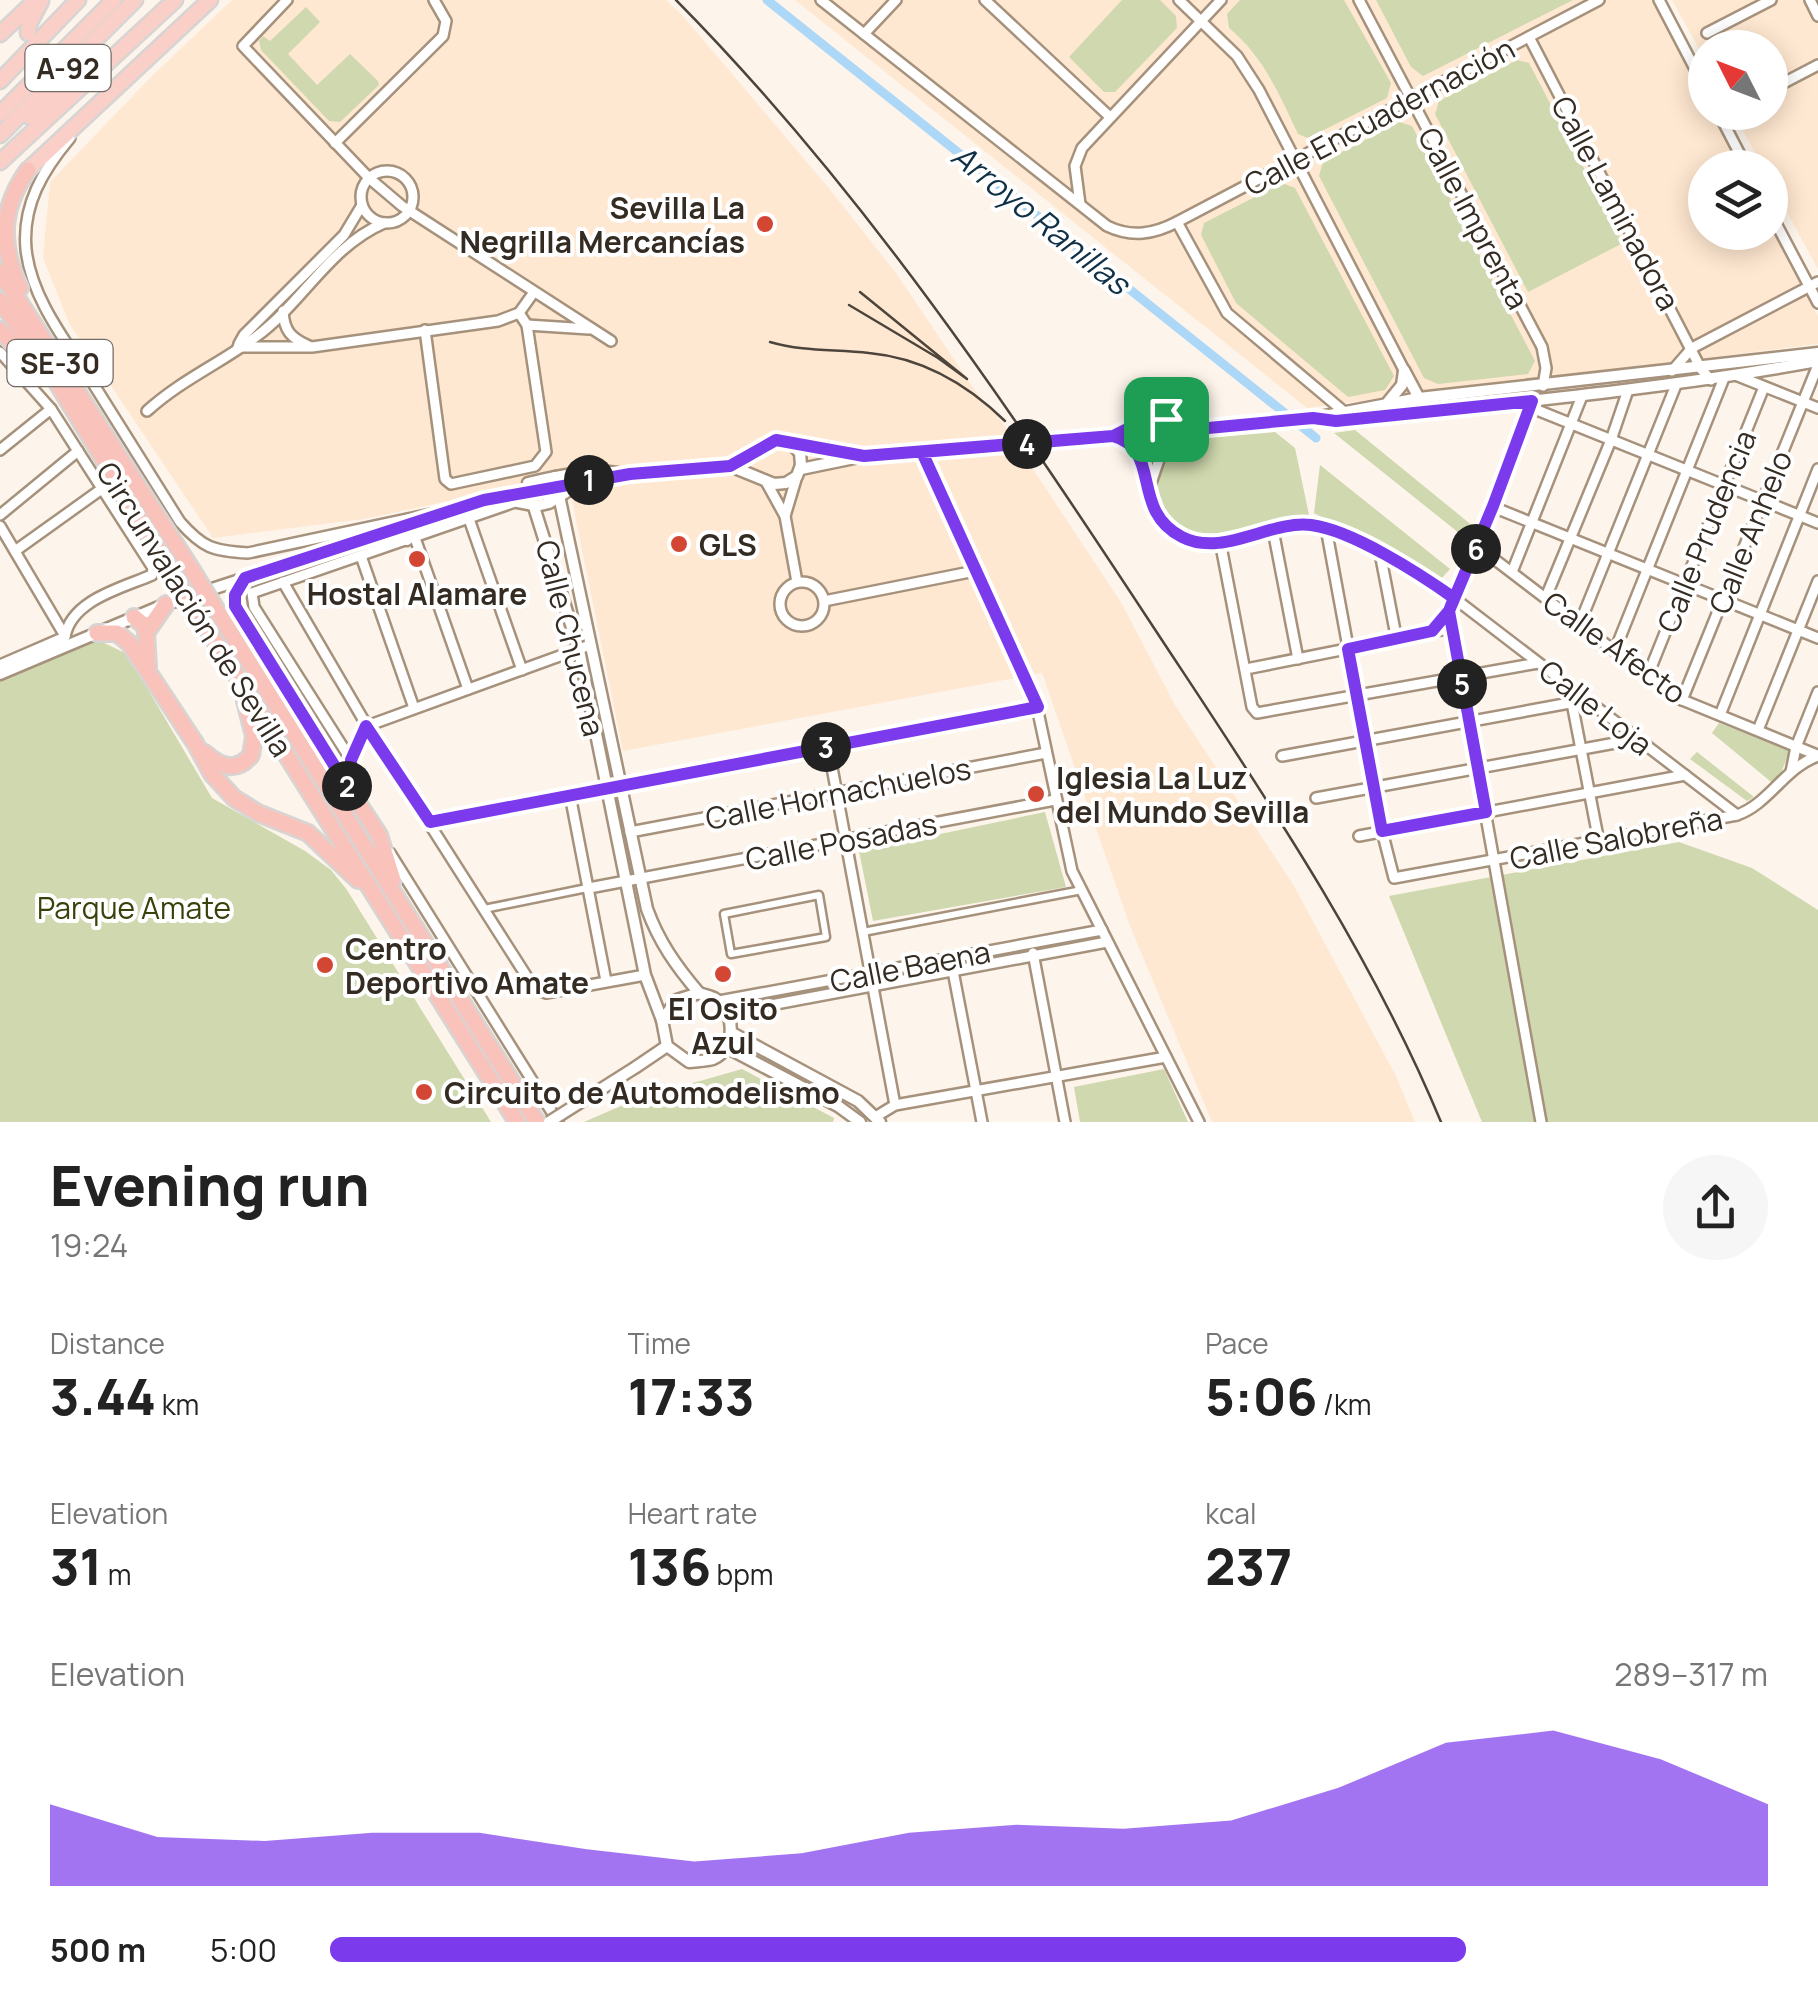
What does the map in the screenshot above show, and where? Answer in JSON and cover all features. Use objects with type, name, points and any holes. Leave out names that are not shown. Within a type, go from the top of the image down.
[{"type":"highway","points":[[28,33],[39,0]]},
{"type":"highway","points":[[0,34],[39,0]]},
{"type":"highway","points":[[0,81],[78,0]]},
{"type":"highway","name":"A-92","points":[[0,114],[114,0]]},
{"type":"highway","name":"A-92","points":[[0,136],[136,0]]},
{"type":"highway","points":[[0,162],[175,0]]},
{"type":"highway","points":[[120,454],[14,277],[5,256],[2,232],[8,203],[28,170],[210,0]]},
{"type":"highway","points":[[89,91],[108,84],[147,56]]},
{"type":"highway","points":[[0,106],[25,72]]},
{"type":"highway","points":[[0,144],[48,102],[63,94]]},
{"type":"highway","name":"Circunvalación de Sevilla","points":[[0,272],[120,454],[537,1122]]},
{"type":"highway","name":"Circunvalación de Sevilla","points":[[0,300],[46,366],[59,406],[176,577],[516,1122]]},
{"type":"highway","points":[[0,330],[19,347],[59,406]]},
{"type":"highway","points":[[146,633],[166,604]]},
{"type":"highway","points":[[129,643],[125,629],[130,619],[145,626],[149,670]]},
{"type":"highway","points":[[98,633],[118,633],[129,643],[212,774],[234,798],[308,834],[375,896]]},
{"type":"highway","points":[[195,743],[209,757],[228,766],[238,766],[252,755],[252,721],[236,673]]},
{"type":"highway","points":[[352,794],[378,835],[403,908]]},
{"type":"highway","points":[[467,1042],[507,1122]]},
{"type":"highway","points":[[506,1072],[547,1122]]},
{"type":"street","points":[[287,0],[242,46],[369,178],[409,211],[611,341]]},
{"type":"street","points":[[335,143],[443,36],[446,22],[434,0]]},
{"type":"street","points":[[821,0],[1080,204]]},
{"type":"street","points":[[864,34],[896,0]]},
{"type":"street","points":[[985,0],[1110,117]]},
{"type":"street","points":[[1179,0],[1237,56],[1259,90],[1418,398],[1432,411]]},
{"type":"street","points":[[1080,204],[1074,185],[1077,157],[1220,0]]},
{"type":"street","name":"Calle Imprenta","points":[[1359,0],[1542,347],[1546,368],[1543,386]]},
{"type":"street","name":"Calle Encuadernación","points":[[1080,204],[1118,231],[1160,231],[1600,0]]},
{"type":"street","points":[[1659,0],[1688,55]]},
{"type":"street","points":[[1713,30],[1771,0]]},
{"type":"street","points":[[1810,0],[1818,16]]},
{"type":"street","name":"Calle Laminadora","points":[[1529,37],[1701,369],[1711,380]]},
{"type":"street","points":[[147,56],[89,116],[42,175],[30,200],[26,248],[31,272],[50,316],[180,522],[198,542],[218,552],[248,553],[453,510]]},
{"type":"street","points":[[1788,81],[1818,65]]},
{"type":"street","points":[[147,411],[173,387],[256,336],[351,241],[384,223],[400,220],[409,211],[412,192],[405,178],[387,170],[369,178],[362,190],[362,205],[344,235],[244,335],[238,347]]},
{"type":"street","points":[[362,205],[370,218],[384,223]]},
{"type":"street","points":[[1178,222],[1227,313],[1342,410]]},
{"type":"street","points":[[1788,242],[1814,285],[1818,304]]},
{"type":"street","points":[[1672,372],[1692,348],[1814,285]]},
{"type":"street","points":[[238,347],[312,346],[498,321],[520,313],[534,292]]},
{"type":"street","points":[[282,311],[284,329],[312,346]]},
{"type":"street","points":[[425,330],[445,479],[450,484],[535,466],[543,460],[546,452],[527,325],[520,313]]},
{"type":"street","points":[[527,325],[591,329]]},
{"type":"street","points":[[0,352],[59,406],[78,451],[153,568],[152,575],[82,607],[66,628],[65,636]]},
{"type":"street","points":[[1171,431],[1313,418],[1418,398],[1818,354]]},
{"type":"street","points":[[1313,418],[1336,421],[1532,404],[1818,363]]},
{"type":"street","name":"Calle Anhelo","points":[[1682,700],[1818,363]]},
{"type":"street","points":[[1388,402],[1402,385],[1404,370]]},
{"type":"street","points":[[1738,376],[1818,408]]},
{"type":"street","points":[[1614,650],[1724,378]]},
{"type":"street","points":[[1532,404],[1580,382]]},
{"type":"street","points":[[1580,623],[1676,385]]},
{"type":"street","points":[[1432,631],[1449,611],[1532,404],[1543,386]]},
{"type":"street","name":"Calle Prudencia","points":[[1648,675],[1764,387]]},
{"type":"street","points":[[1546,598],[1612,440],[1628,390]]},
{"type":"street","points":[[1512,572],[1582,396]]},
{"type":"street","points":[[1532,404],[1572,424],[1818,523]]},
{"type":"street","points":[[0,450],[59,406]]},
{"type":"street","points":[[730,466],[782,484],[799,472],[864,456],[1113,436],[1148,411],[1161,414],[1171,431]]},
{"type":"street","points":[[1129,428],[1156,515],[1180,536],[1202,544],[1306,524],[1326,528],[1382,831]]},
{"type":"street","points":[[1148,494],[1171,431]]},
{"type":"street","points":[[1113,436],[1150,454],[1162,451]]},
{"type":"street","points":[[0,674],[166,604],[512,494],[630,474],[730,466],[776,440],[864,456]]},
{"type":"street","points":[[785,516],[799,472],[800,453],[790,443]]},
{"type":"street","points":[[761,449],[757,462],[785,516],[798,582]]},
{"type":"street","points":[[0,516],[78,451]]},
{"type":"street","points":[[922,452],[1038,707],[1067,857],[1199,1122]]},
{"type":"street","points":[[1720,715],[1818,469]]},
{"type":"street","points":[[351,760],[254,607],[252,593],[515,502],[536,506],[557,487],[602,470],[630,474]]},
{"type":"street","name":"Calle Chucena","points":[[557,487],[608,788],[645,974],[662,1020]]},
{"type":"street","points":[[16,551],[103,488]]},
{"type":"street","name":"Calle Chucena","points":[[529,491],[584,648],[657,937],[699,994]]},
{"type":"street","points":[[1493,506],[1818,638]]},
{"type":"street","points":[[468,520],[522,670]]},
{"type":"street","points":[[0,526],[65,636]]},
{"type":"street","name":"Calle Loja","points":[[1326,528],[1409,566],[1737,816]]},
{"type":"street","points":[[393,530],[411,539],[468,689]]},
{"type":"street","points":[[1272,530],[1298,659]]},
{"type":"street","points":[[1220,541],[1254,712],[1259,714],[1538,663]]},
{"type":"street","name":"Calle Afecto","points":[[1477,546],[1682,700],[1818,756]]},
{"type":"street","points":[[1380,553],[1397,640]]},
{"type":"street","points":[[361,556],[414,708]]},
{"type":"street","points":[[824,601],[975,571]]},
{"type":"street","points":[[245,578],[235,595],[239,616],[352,794]]},
{"type":"street","points":[[283,582],[366,726],[534,988],[546,993],[645,974]]},
{"type":"street","points":[[798,582],[812,584],[824,601],[816,621],[802,627],[790,624],[781,614],[779,601],[785,588],[798,582]]},
{"type":"street","points":[[1758,730],[1818,582]]},
{"type":"street","points":[[1449,611],[1540,1122]]},
{"type":"street","points":[[1246,669],[1452,628]]},
{"type":"street","points":[[0,665],[65,636]]},
{"type":"street","points":[[352,794],[351,760],[366,726],[584,648]]},
{"type":"street","points":[[1791,772],[1796,746],[1818,692]]},
{"type":"street","points":[[1282,756],[1586,700]]},
{"type":"street","points":[[1572,703],[1599,842]]},
{"type":"street","points":[[430,822],[1038,707]]},
{"type":"street","points":[[1316,798],[1637,739]]},
{"type":"street","points":[[828,746],[895,1106]]},
{"type":"street","name":"Calle Hornachuelos","points":[[630,832],[1046,753]]},
{"type":"street","name":"Calle Salobreña","points":[[1382,831],[1394,878],[1495,861],[1737,816],[1750,810],[1791,772],[1818,756]]},
{"type":"street","points":[[1359,836],[1685,775]]},
{"type":"street","points":[[570,795],[606,981]]},
{"type":"street","name":"Calle Posadas","points":[[589,888],[1055,800]]},
{"type":"street","points":[[378,835],[558,1122]]},
{"type":"street","points":[[484,909],[589,888]]},
{"type":"street","points":[[863,932],[1082,890]]},
{"type":"street","points":[[819,895],[826,936],[732,954],[724,914],[819,895]]},
{"type":"street","name":"Calle Baena","points":[[719,1001],[1102,930]]},
{"type":"street","name":"Calle Baena","points":[[730,1017],[740,1011],[1108,942]]},
{"type":"street","points":[[1031,944],[1065,1122]]},
{"type":"street","points":[[953,971],[982,1122]]},
{"type":"street","points":[[699,994],[719,1001],[730,1017],[732,1033],[726,1048],[715,1058],[689,1062],[667,1046],[662,1020],[676,1000],[699,994]]},
{"type":"street","points":[[732,1033],[858,1102],[879,1119],[895,1106],[1166,1056]]},
{"type":"street","points":[[547,1122],[667,1046]]},
{"type":"street","points":[[726,1048],[838,1106],[860,1122]]},
{"type":"shaded area","points":[[232,0],[666,0],[682,15],[896,273],[976,392],[1002,422],[1122,604],[1175,705],[1294,886],[1395,1074],[1415,1122],[1212,1122],[1130,926],[1042,673],[623,751],[567,476],[364,519],[213,538],[69,323],[43,258],[50,182]]},
{"type":"shaded area","points":[[795,0],[1653,0],[1688,67],[1688,130],[1721,130],[1732,150],[1688,150],[1688,250],[1784,250],[1818,316],[1818,344],[1307,408]]},
{"type":"shaded area","points":[[1672,0],[1818,0],[1818,269],[1788,214],[1788,150],[1754,150],[1742,130],[1788,130],[1788,30],[1688,30]]},
{"type":"green space","points":[[1122,0],[1160,0],[1176,16],[1177,28],[1115,92],[1104,92],[1069,57]]},
{"type":"green space","points":[[1240,0],[1344,0],[1391,83],[1387,98],[1308,138],[1298,134],[1261,64],[1229,28],[1227,14]]},
{"type":"green space","points":[[1376,0],[1573,0],[1423,76],[1411,67]]},
{"type":"green space","points":[[306,7],[320,22],[288,54],[317,85],[350,54],[378,81],[379,85],[340,122],[329,121],[261,50],[259,41],[263,36],[270,41]]},
{"type":"green space","points":[[1517,60],[1529,63],[1623,243],[1528,292],[1435,114],[1439,101]]},
{"type":"green space","points":[[1399,122],[1412,126],[1535,361],[1528,374],[1438,384],[1424,378],[1319,176],[1323,162]]},
{"type":"green space","points":[[1282,183],[1295,188],[1394,376],[1385,390],[1348,397],[1236,303],[1201,235],[1204,223]]},
{"type":"green space","points":[[1355,430],[1474,527],[1469,541],[1334,433]]},
{"type":"green space","points":[[1275,432],[1295,448],[1309,515],[1201,534],[1177,524],[1164,511],[1157,496],[1158,473],[1181,440]]},
{"type":"green space","points":[[1320,465],[1450,569],[1440,580],[1314,513]]},
{"type":"green space","name":"Parque Amate","points":[[96,639],[127,654],[212,798],[331,870],[491,1122],[0,1122],[0,680]]},
{"type":"green space","points":[[1719,723],[1790,750],[1776,786],[1712,733]]},
{"type":"green space","points":[[1697,752],[1754,797],[1747,801],[1690,759]]},
{"type":"green space","points":[[1045,812],[1066,887],[873,921],[859,851]]},
{"type":"green space","points":[[1679,842],[1752,868],[1818,910],[1818,1122],[1482,1122],[1389,896]]},
{"type":"green space","points":[[742,1069],[834,1118],[833,1122],[584,1122],[637,1099]]},
{"type":"green space","points":[[1164,1069],[1188,1122],[1080,1122],[1074,1087]]},
{"type":"waterway","name":"Arroyo Ranillas","points":[[767,0],[1316,438]]},
{"type":"railway","points":[[676,0],[744,72],[870,222],[1043,461],[1308,867],[1380,992],[1441,1122]]},
{"type":"railway","points":[[849,305],[967,379],[860,292]]},
{"type":"railway","points":[[770,342],[889,356],[926,367],[975,395],[1005,421]]},
{"type":"place","name":"Sevilla La Negrilla Mercancías","points":[[765,224]]},
{"type":"place","name":"GLS","points":[[679,544]]},
{"type":"place","name":"Hostal Alamare","points":[[417,559]]},
{"type":"place","name":"Iglesia La Luz del Mundo Sevilla","points":[[1036,794]]},
{"type":"place","name":"Centro Deportivo Amate","points":[[325,965]]},
{"type":"place","name":"El Osito Azul","points":[[723,974]]},
{"type":"place","name":"Circuito de Automodelismo","points":[[424,1092]]},
{"type":"route","points":[[1166,419],[1155,412],[1141,413],[1129,428],[1113,436],[864,456],[776,440],[730,466],[630,474],[484,500],[245,578],[235,595],[235,606],[352,794],[351,760],[366,726],[430,822],[1038,707],[922,452],[1113,436],[1130,441],[1138,450],[1152,508],[1180,536],[1202,544],[1306,524],[1326,528],[1409,566],[1454,598],[1449,611],[1486,812],[1382,831],[1348,649],[1432,631],[1449,611],[1532,401],[1336,421],[1313,418],[1187,430],[1166,419]]}]
